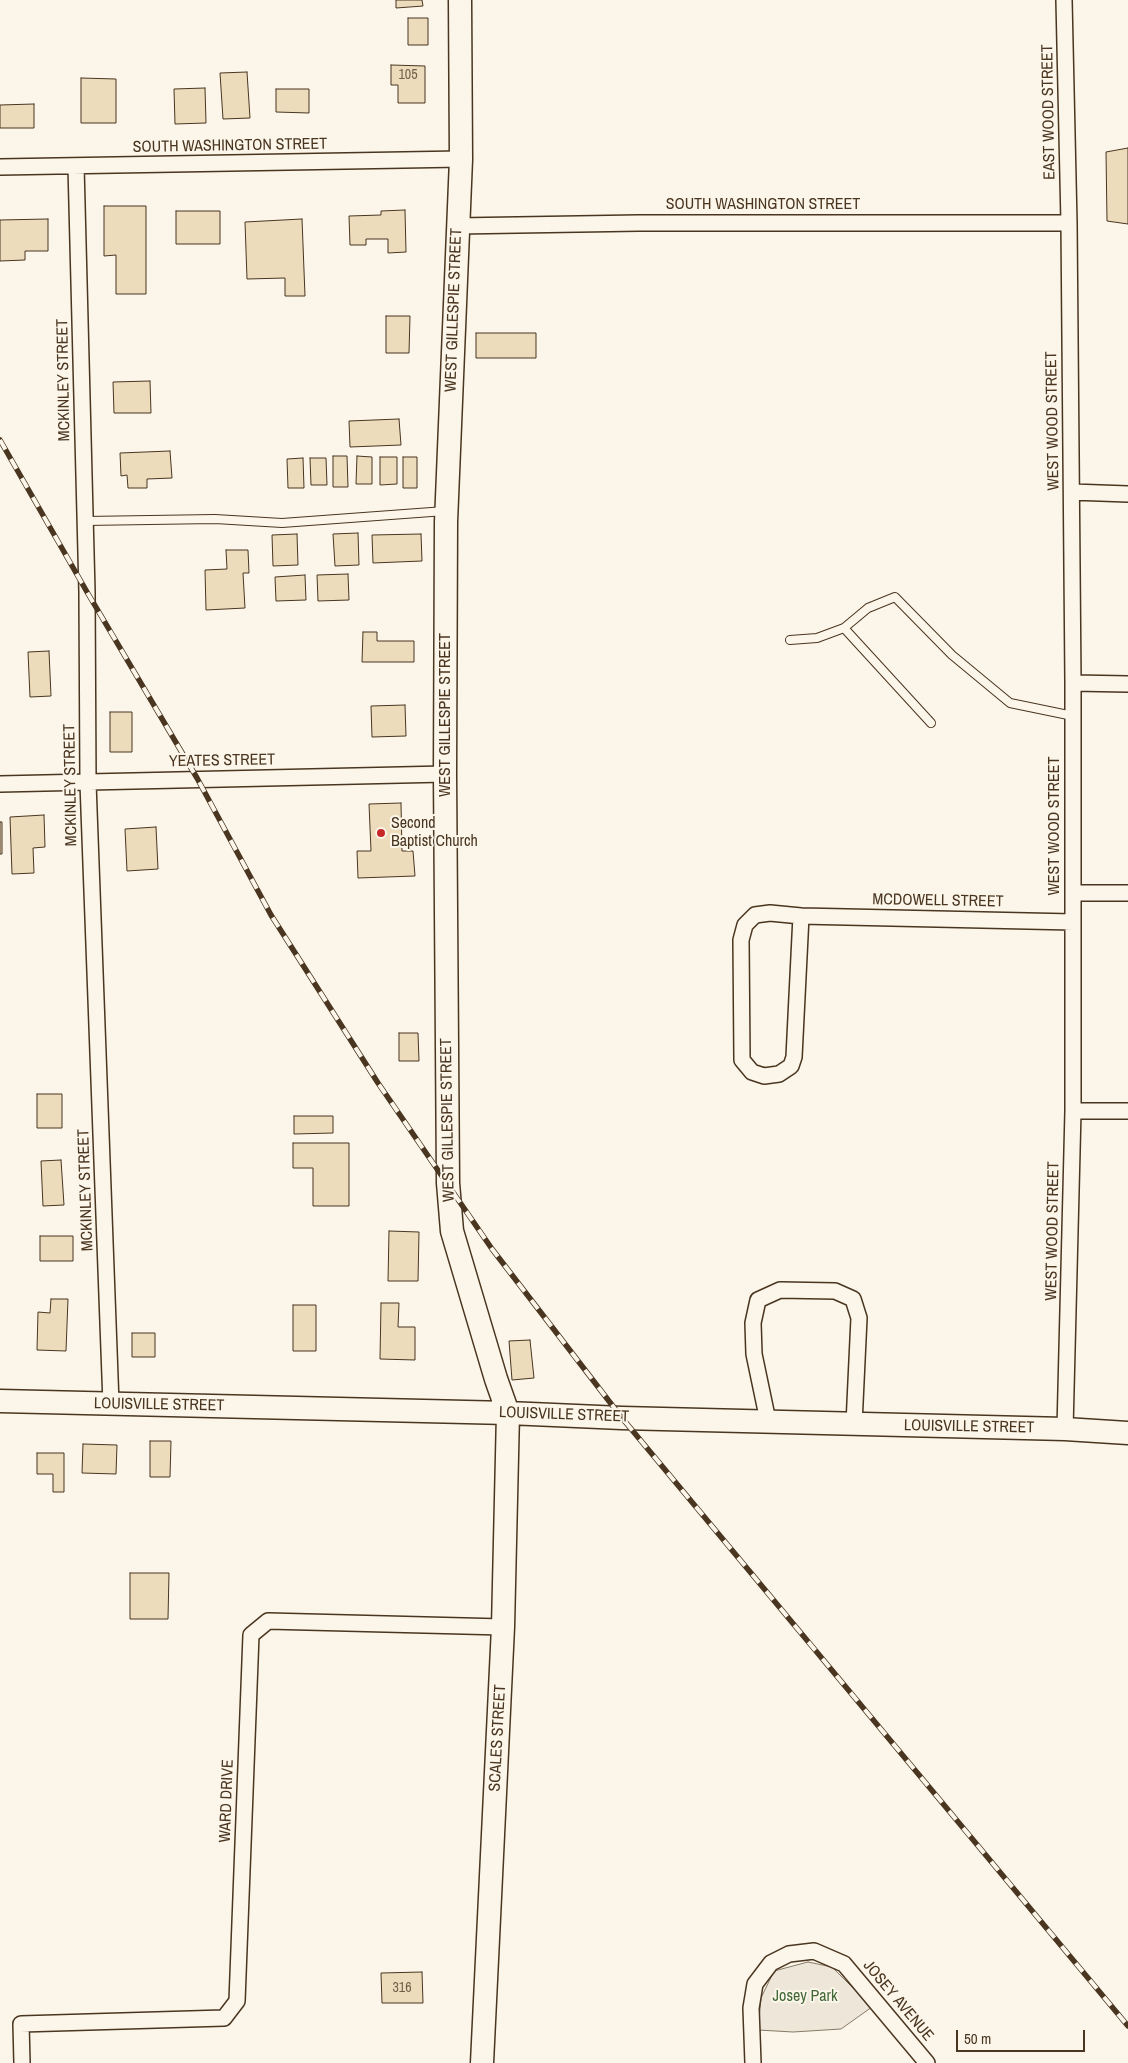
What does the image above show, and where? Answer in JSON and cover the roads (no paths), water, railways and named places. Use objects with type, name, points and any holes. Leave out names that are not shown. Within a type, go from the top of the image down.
[{"type":"street","name":"WEST GILLESPIE STREET","points":[[460,0],[461,159],[447,511],[445,774],[448,1183],[452,1231],[508,1413]]},
{"type":"street","name":"EAST WOOD STREET","points":[[1064,0],[1069,223]]},
{"type":"street","name":"SOUTH WASHINGTON STREET","points":[[0,167],[461,159]]},
{"type":"street","name":"MCKINLEY STREET","points":[[76,166],[85,521],[88,783],[111,1404]]},
{"type":"street","name":"SOUTH WASHINGTON STREET","points":[[457,226],[639,223],[1069,223]]},
{"type":"street","name":"WEST WOOD STREET","points":[[1065,1430],[1073,1111],[1073,683],[1069,223]]},
{"type":"street","points":[[1072,492],[1128,494]]},
{"type":"street","points":[[1073,683],[1128,684]]},
{"type":"street","name":"YEATES STREET","points":[[0,784],[88,783],[197,778],[445,774]]},
{"type":"street","points":[[1073,893],[1128,893]]},
{"type":"street","name":"MCDOWELL STREET","points":[[801,916],[794,1057],[791,1066],[779,1074],[764,1076],[752,1072],[742,1060],[741,940],[745,925],[755,915],[770,913],[801,916],[1073,922]]},
{"type":"street","points":[[1073,1111],[1128,1111]]},
{"type":"street","points":[[768,1422],[754,1354],[753,1323],[758,1300],[780,1290],[835,1291],[853,1298],[859,1318],[854,1424]]},
{"type":"street","name":"LOUISVILLE STREET","points":[[0,1401],[508,1413],[1128,1433]]},
{"type":"street","name":"SCALES STREET","points":[[482,2063],[503,1627],[508,1413]]},
{"type":"street","name":"WARD DRIVE","points":[[22,2063],[21,2024],[224,2018],[237,2001],[251,1635],[268,1621],[503,1627]]},
{"type":"street","name":"JOSEY AVENUE","points":[[753,2063],[751,2008],[755,1984],[771,1963],[789,1954],[814,1951],[844,1964],[927,2063]]},
{"type":"lane","points":[[85,521],[215,519],[282,523],[447,511]]},
{"type":"lane","points":[[790,640],[817,638],[844,628],[868,608],[895,596],[952,655],[1010,704],[1073,716]]},
{"type":"lane","points":[[844,628],[931,723]]},
{"type":"railway","points":[[0,440],[197,778],[271,915],[378,1083],[492,1249],[622,1418],[1128,2026]]},
{"type":"place","name":"Second Baptist Church","points":[[381,833]]},
{"type":"park label","name":"Josey Park","points":[[805,1997]]}]
